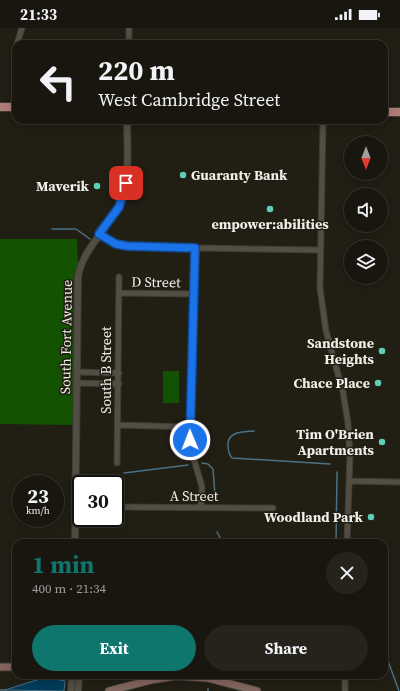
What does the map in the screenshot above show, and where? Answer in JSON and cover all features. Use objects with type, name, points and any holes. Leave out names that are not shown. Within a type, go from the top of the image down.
[{"type":"main road","points":[[0,106],[12,107]]},
{"type":"main road","points":[[388,112],[400,112]]},
{"type":"main road","points":[[0,667],[12,667]]},
{"type":"main road","points":[[109,691],[157,679]]},
{"type":"main road","points":[[212,679],[257,691]]},
{"type":"street","points":[[18,40],[22,28]]},
{"type":"street","points":[[129,28],[129,40]]},
{"type":"street","name":"South Fort Avenue","points":[[77,475],[76,372],[78,276],[84,256],[119,207],[124,191],[127,167],[127,124]]},
{"type":"street","points":[[323,124],[320,288],[323,315],[329,344],[343,392],[348,422],[348,539]]},
{"type":"street","points":[[99,234],[116,244],[127,246],[320,250]]},
{"type":"street","points":[[195,248],[190,427],[191,449],[202,487],[202,508]]},
{"type":"street","name":"South B Street","points":[[117,463],[119,277]]},
{"type":"street","name":"D Street","points":[[119,293],[193,294]]},
{"type":"street","points":[[76,372],[119,373]]},
{"type":"street","points":[[76,383],[119,384]]},
{"type":"street","points":[[118,425],[190,427]]},
{"type":"street","points":[[349,481],[400,482]]},
{"type":"street","name":"A Street","points":[[124,508],[273,508]]},
{"type":"street","name":"South Fort Avenue","points":[[75,539],[76,527]]},
{"type":"street","points":[[71,691],[72,679]]},
{"type":"street","points":[[78,691],[79,679]]},
{"type":"street","points":[[345,679],[345,691]]},
{"type":"green space","points":[[0,239],[77,239],[78,263],[74,287],[73,425],[0,424]]},
{"type":"green space","points":[[163,371],[179,371],[179,403],[163,403]]},
{"type":"water","points":[[40,679],[56,679],[65,681],[64,691],[5,690]]},
{"type":"waterway","points":[[52,229],[76,229],[90,239]]},
{"type":"waterway","points":[[254,431],[236,433],[230,437],[228,441],[228,448],[232,458],[330,464]]},
{"type":"waterway","points":[[202,463],[208,464],[213,469],[215,495]]},
{"type":"waterway","points":[[124,473],[188,465]]},
{"type":"waterway","points":[[336,539],[337,472]]},
{"type":"waterway","points":[[217,532],[221,539]]},
{"type":"waterway","points":[[388,661],[399,691]]},
{"type":"waterway","points":[[0,690],[6,690]]},
{"type":"place","name":"Guaranty Bank","points":[[183,175]]},
{"type":"place","name":"Maverik","points":[[97,186]]},
{"type":"place","name":"empower:abilities","points":[[270,209]]},
{"type":"place","name":"Sandstone Heights","points":[[382,351]]},
{"type":"place","name":"Chace Place","points":[[378,383]]},
{"type":"place","name":"Tim O'Brien Apartments","points":[[382,442]]},
{"type":"place","name":"Woodland Park","points":[[371,517]]},
{"type":"route","points":[[126,183],[119,207],[99,234],[116,244],[140,248],[195,248],[190,440]]}]
